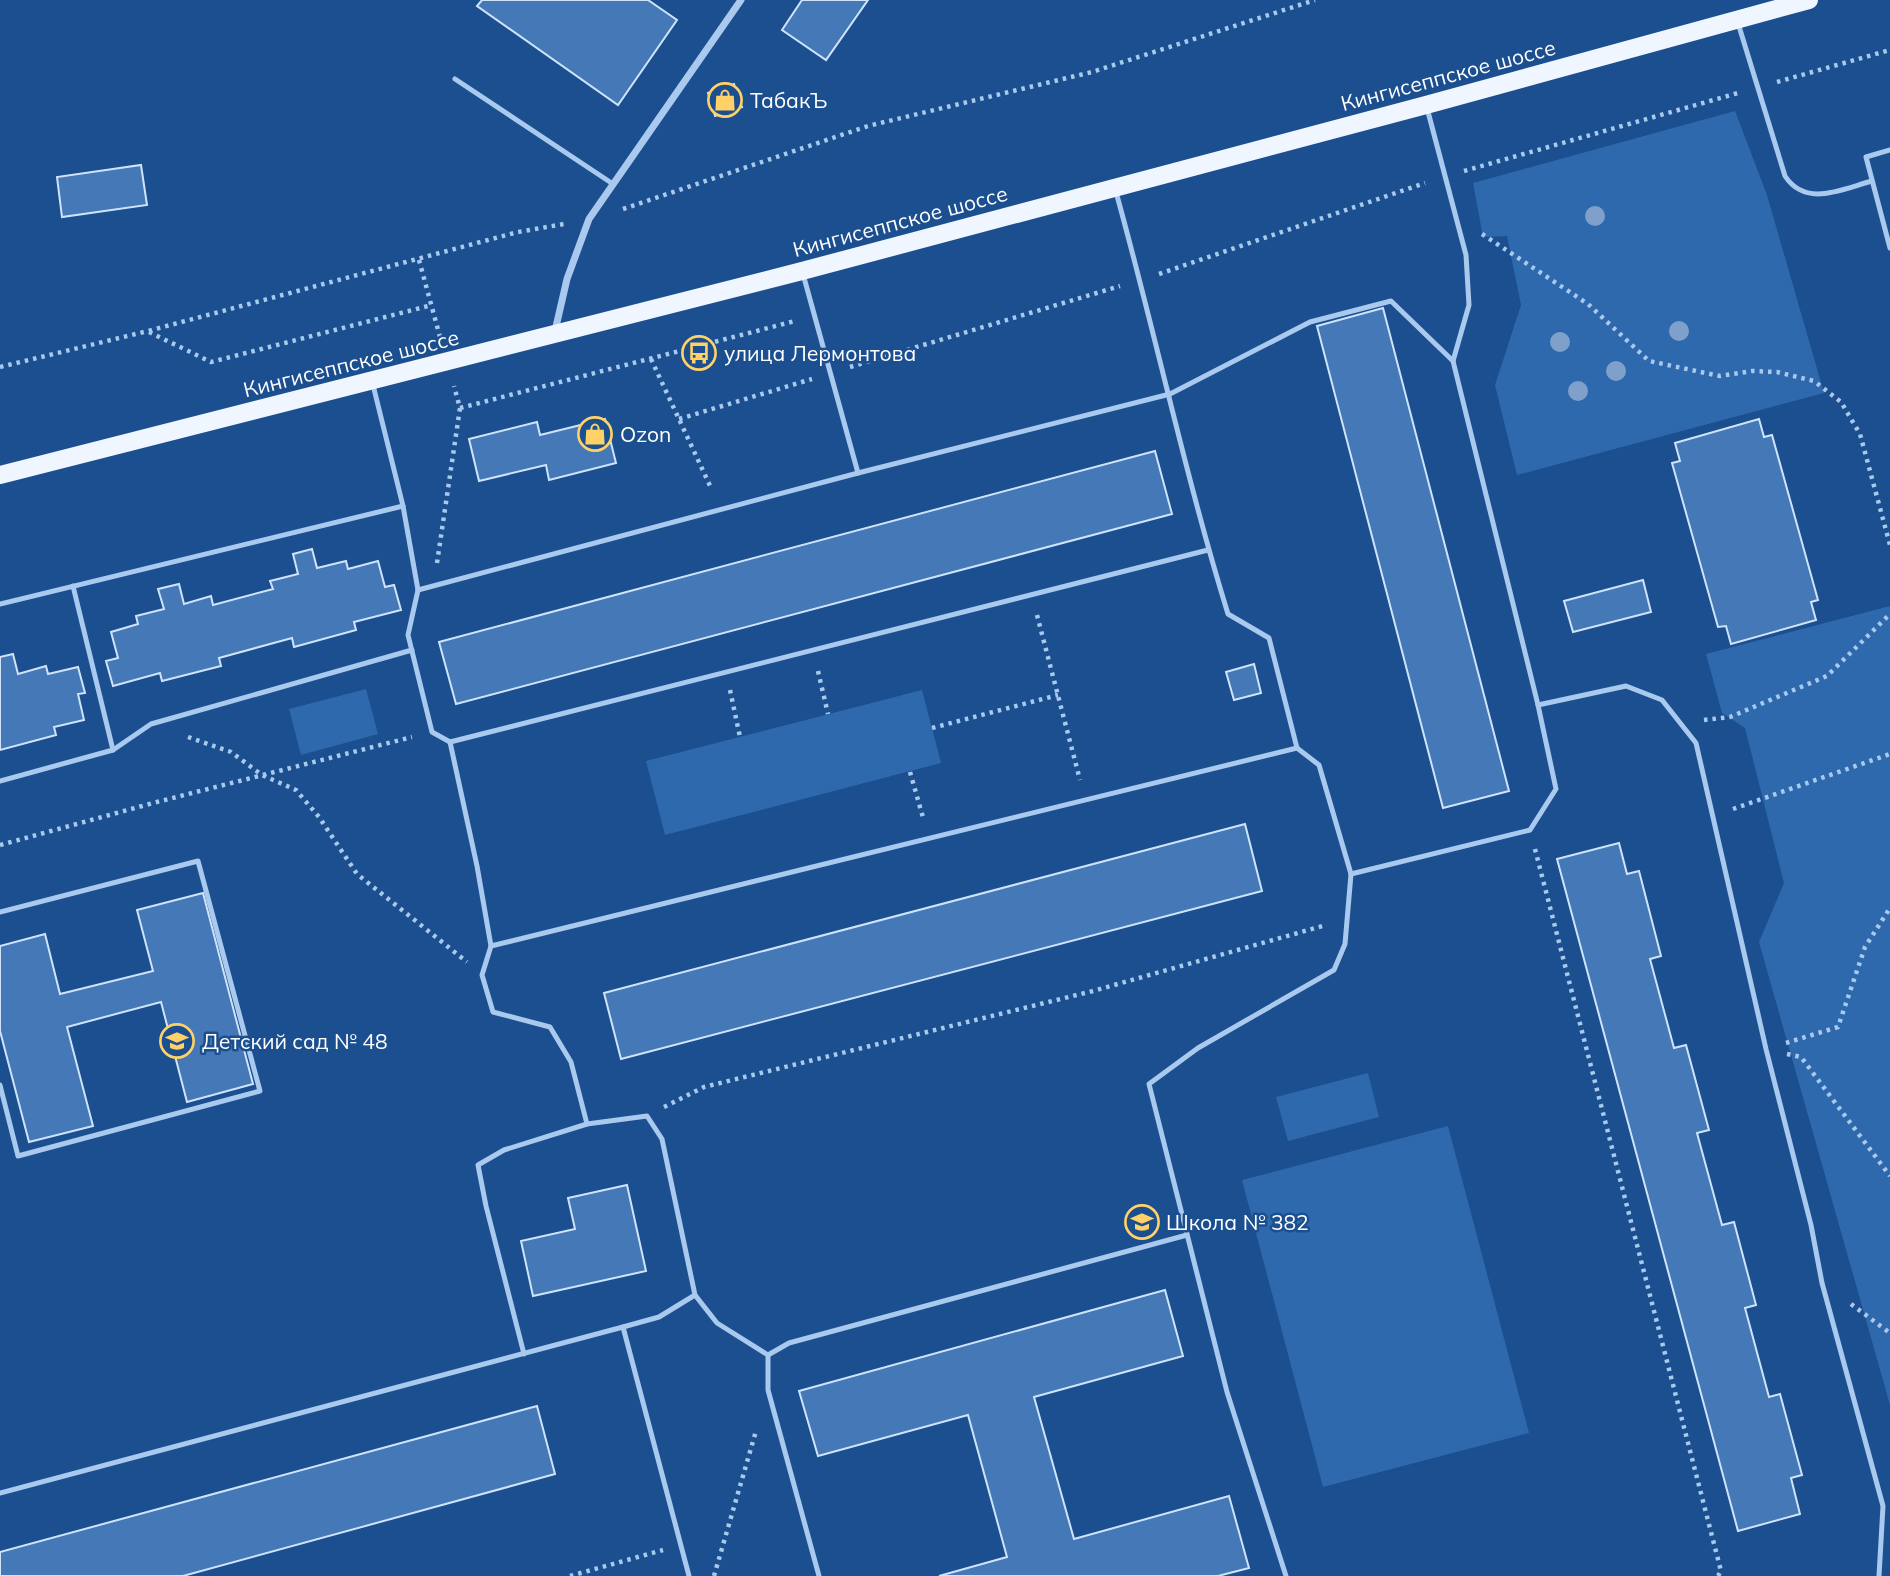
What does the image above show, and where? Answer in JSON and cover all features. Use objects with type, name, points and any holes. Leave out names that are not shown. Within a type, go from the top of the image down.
[{"type":"main road","name":"Кингисеппское шоссе","points":[[0,475],[802,271],[1809,0]]},
{"type":"street","points":[[555,332],[567,279],[589,219],[741,0]]},
{"type":"lane","points":[[1737,20],[1785,176],[1797,190],[1816,196],[1872,181]]},
{"type":"lane","points":[[455,79],[613,184]]},
{"type":"lane","points":[[1351,874],[1530,830],[1556,789],[1538,705],[1453,361],[1469,305],[1466,255],[1426,105]]},
{"type":"lane","points":[[1890,150],[1866,157],[1890,248]]},
{"type":"lane","points":[[1115,187],[1141,280],[1208,550],[1228,614],[1269,638],[1297,748],[1319,765],[1351,874],[1345,944],[1334,970],[1198,1048],[1149,1084],[1227,1392],[1286,1576]]},
{"type":"lane","points":[[802,271],[858,473]]},
{"type":"lane","points":[[418,590],[858,473],[1170,394],[1310,322],[1391,301],[1453,361]]},
{"type":"lane","points":[[372,382],[403,506],[418,590],[408,635],[432,732],[450,742],[1208,550]]},
{"type":"lane","points":[[0,604],[403,506]]},
{"type":"lane","points":[[73,586],[113,750]]},
{"type":"lane","points":[[0,781],[113,750],[150,724],[412,649]]},
{"type":"lane","points":[[1538,705],[1626,686],[1662,700],[1696,743],[1766,1049],[1811,1225],[1822,1283],[1883,1506],[1879,1576]]},
{"type":"lane","points":[[450,742],[475,854],[491,946],[482,975],[493,1012],[550,1027],[571,1062],[587,1124]]},
{"type":"lane","points":[[491,946],[1297,748]]},
{"type":"lane","points":[[0,912],[198,861],[260,1091],[18,1156],[0,1085]]},
{"type":"lane","points":[[524,1354],[478,1165],[504,1150],[587,1124],[647,1116],[662,1139],[695,1295],[717,1323],[768,1355]]},
{"type":"lane","points":[[768,1355],[789,1343],[1186,1235]]},
{"type":"lane","points":[[0,1493],[623,1328],[659,1317],[695,1295]]},
{"type":"lane","points":[[623,1328],[689,1576]]},
{"type":"lane","points":[[768,1355],[768,1390],[819,1576]]},
{"type":"path","points":[[0,367],[148,331],[517,232],[589,219],[868,127],[1092,72],[1315,0]]},
{"type":"path","points":[[679,419],[1141,280],[1446,176],[1890,50]]},
{"type":"path","points":[[1455,216],[1588,304],[1649,361],[1720,376],[1752,371],[1777,372],[1814,381],[1841,402],[1860,434],[1890,545]]},
{"type":"path","points":[[148,331],[211,362],[432,305]]},
{"type":"path","points":[[434,586],[460,408],[796,320],[820,334]]},
{"type":"path","points":[[651,359],[721,510]]},
{"type":"path","points":[[1032,594],[1085,800]]},
{"type":"path","points":[[1680,722],[1730,718],[1827,676],[1890,614]]},
{"type":"path","points":[[813,650],[828,714]]},
{"type":"path","points":[[726,672],[740,737]]},
{"type":"path","points":[[932,728],[1058,695]]},
{"type":"path","points":[[150,724],[231,751],[262,775],[296,790],[319,817],[357,874],[482,975]]},
{"type":"path","points":[[0,845],[432,732]]},
{"type":"path","points":[[1713,817],[1890,754]]},
{"type":"path","points":[[910,772],[929,838]]},
{"type":"path","points":[[1530,830],[1721,1571],[1718,1576]]},
{"type":"path","points":[[1766,1049],[1838,1027],[1865,947],[1890,908]]},
{"type":"path","points":[[647,1116],[704,1087],[1093,991],[1347,919]]},
{"type":"path","points":[[1766,1049],[1801,1057],[1890,1176]]},
{"type":"path","points":[[1822,1283],[1890,1333]]},
{"type":"path","points":[[715,1576],[768,1390]]},
{"type":"path","points":[[569,1576],[681,1545]]},
{"type":"shaded area","points":[[1735,111],[1767,195],[1824,393],[1517,475],[1495,385],[1521,305],[1507,236],[1483,237],[1473,183]]},
{"type":"shaded area","points":[[1890,606],[1890,1405],[1759,942],[1784,883],[1745,728],[1722,713],[1706,654]]},
{"type":"shaded area","points":[[366,689],[378,734],[301,755],[289,709]]},
{"type":"shaded area","points":[[922,690],[941,763],[665,835],[646,761]]},
{"type":"shaded area","points":[[1368,1073],[1379,1117],[1288,1141],[1276,1097]]},
{"type":"shaded area","points":[[1448,1126],[1529,1433],[1323,1487],[1242,1180]]},
{"type":"building","points":[[482,0],[648,0],[677,20],[618,105],[477,6]]},
{"type":"building","points":[[802,0],[868,0],[826,60],[782,30]]},
{"type":"building","name":"ТабакЪ","points":[[734,84],[742,107],[715,116],[708,93]]},
{"type":"building","points":[[141,165],[147,205],[62,217],[57,177]]},
{"type":"building","points":[[1383,308],[1509,791],[1443,808],[1317,326]]},
{"type":"building","points":[[605,419],[616,463],[549,480],[546,465],[479,481],[469,439],[537,422],[540,435]]},
{"type":"building","points":[[1759,419],[1764,437],[1772,435],[1818,600],[1811,602],[1816,620],[1731,644],[1726,626],[1718,627],[1672,463],[1680,461],[1675,443]]},
{"type":"building","points":[[1155,451],[1172,514],[456,704],[439,642]]},
{"type":"building","points":[[312,549],[317,568],[346,561],[348,569],[378,561],[385,587],[394,585],[401,610],[354,622],[356,630],[294,647],[292,638],[219,658],[221,666],[162,681],[160,673],[113,686],[106,661],[118,658],[111,632],[138,624],[136,616],[164,609],[158,589],[179,584],[184,604],[211,596],[213,605],[273,589],[270,581],[298,574],[293,554]]},
{"type":"building","points":[[1643,580],[1651,612],[1573,632],[1564,601]]},
{"type":"building","points":[[13,654],[18,674],[46,666],[48,674],[78,667],[85,693],[78,694],[84,720],[54,727],[56,735],[0,750],[0,657]]},
{"type":"building","points":[[1254,664],[1261,693],[1234,700],[1226,672]]},
{"type":"building","points":[[1245,824],[1262,891],[621,1059],[604,993]]},
{"type":"building","points":[[1619,843],[1627,874],[1639,871],[1661,956],[1650,959],[1674,1048],[1686,1045],[1709,1130],[1697,1133],[1722,1225],[1734,1222],[1756,1305],[1745,1308],[1769,1397],[1780,1394],[1802,1475],[1791,1478],[1800,1514],[1738,1531],[1557,859]]},
{"type":"building","points":[[203,893],[253,1084],[187,1102],[161,1002],[67,1027],[93,1126],[29,1142],[0,1031],[0,946],[45,934],[60,994],[153,971],[137,910]]},
{"type":"building","points":[[627,1185],[646,1271],[533,1296],[521,1241],[575,1229],[568,1198]]},
{"type":"building","points":[[1165,1290],[1183,1356],[1034,1397],[1074,1539],[1229,1496],[1249,1568],[1218,1576],[939,1576],[1007,1557],[968,1415],[818,1456],[799,1391]]},
{"type":"building","points":[[537,1406],[555,1474],[183,1576],[0,1576],[0,1552]]},
{"type":"place","name":"ТабакЪ","points":[[725,100]]},
{"type":"place","name":"улица Лермонтова","points":[[699,353]]},
{"type":"place","name":"Ozon","points":[[595,434]]},
{"type":"place","name":"Детский сад № 48","points":[[177,1041]]},
{"type":"place","name":"Школа № 382","points":[[1142,1222]]}]
